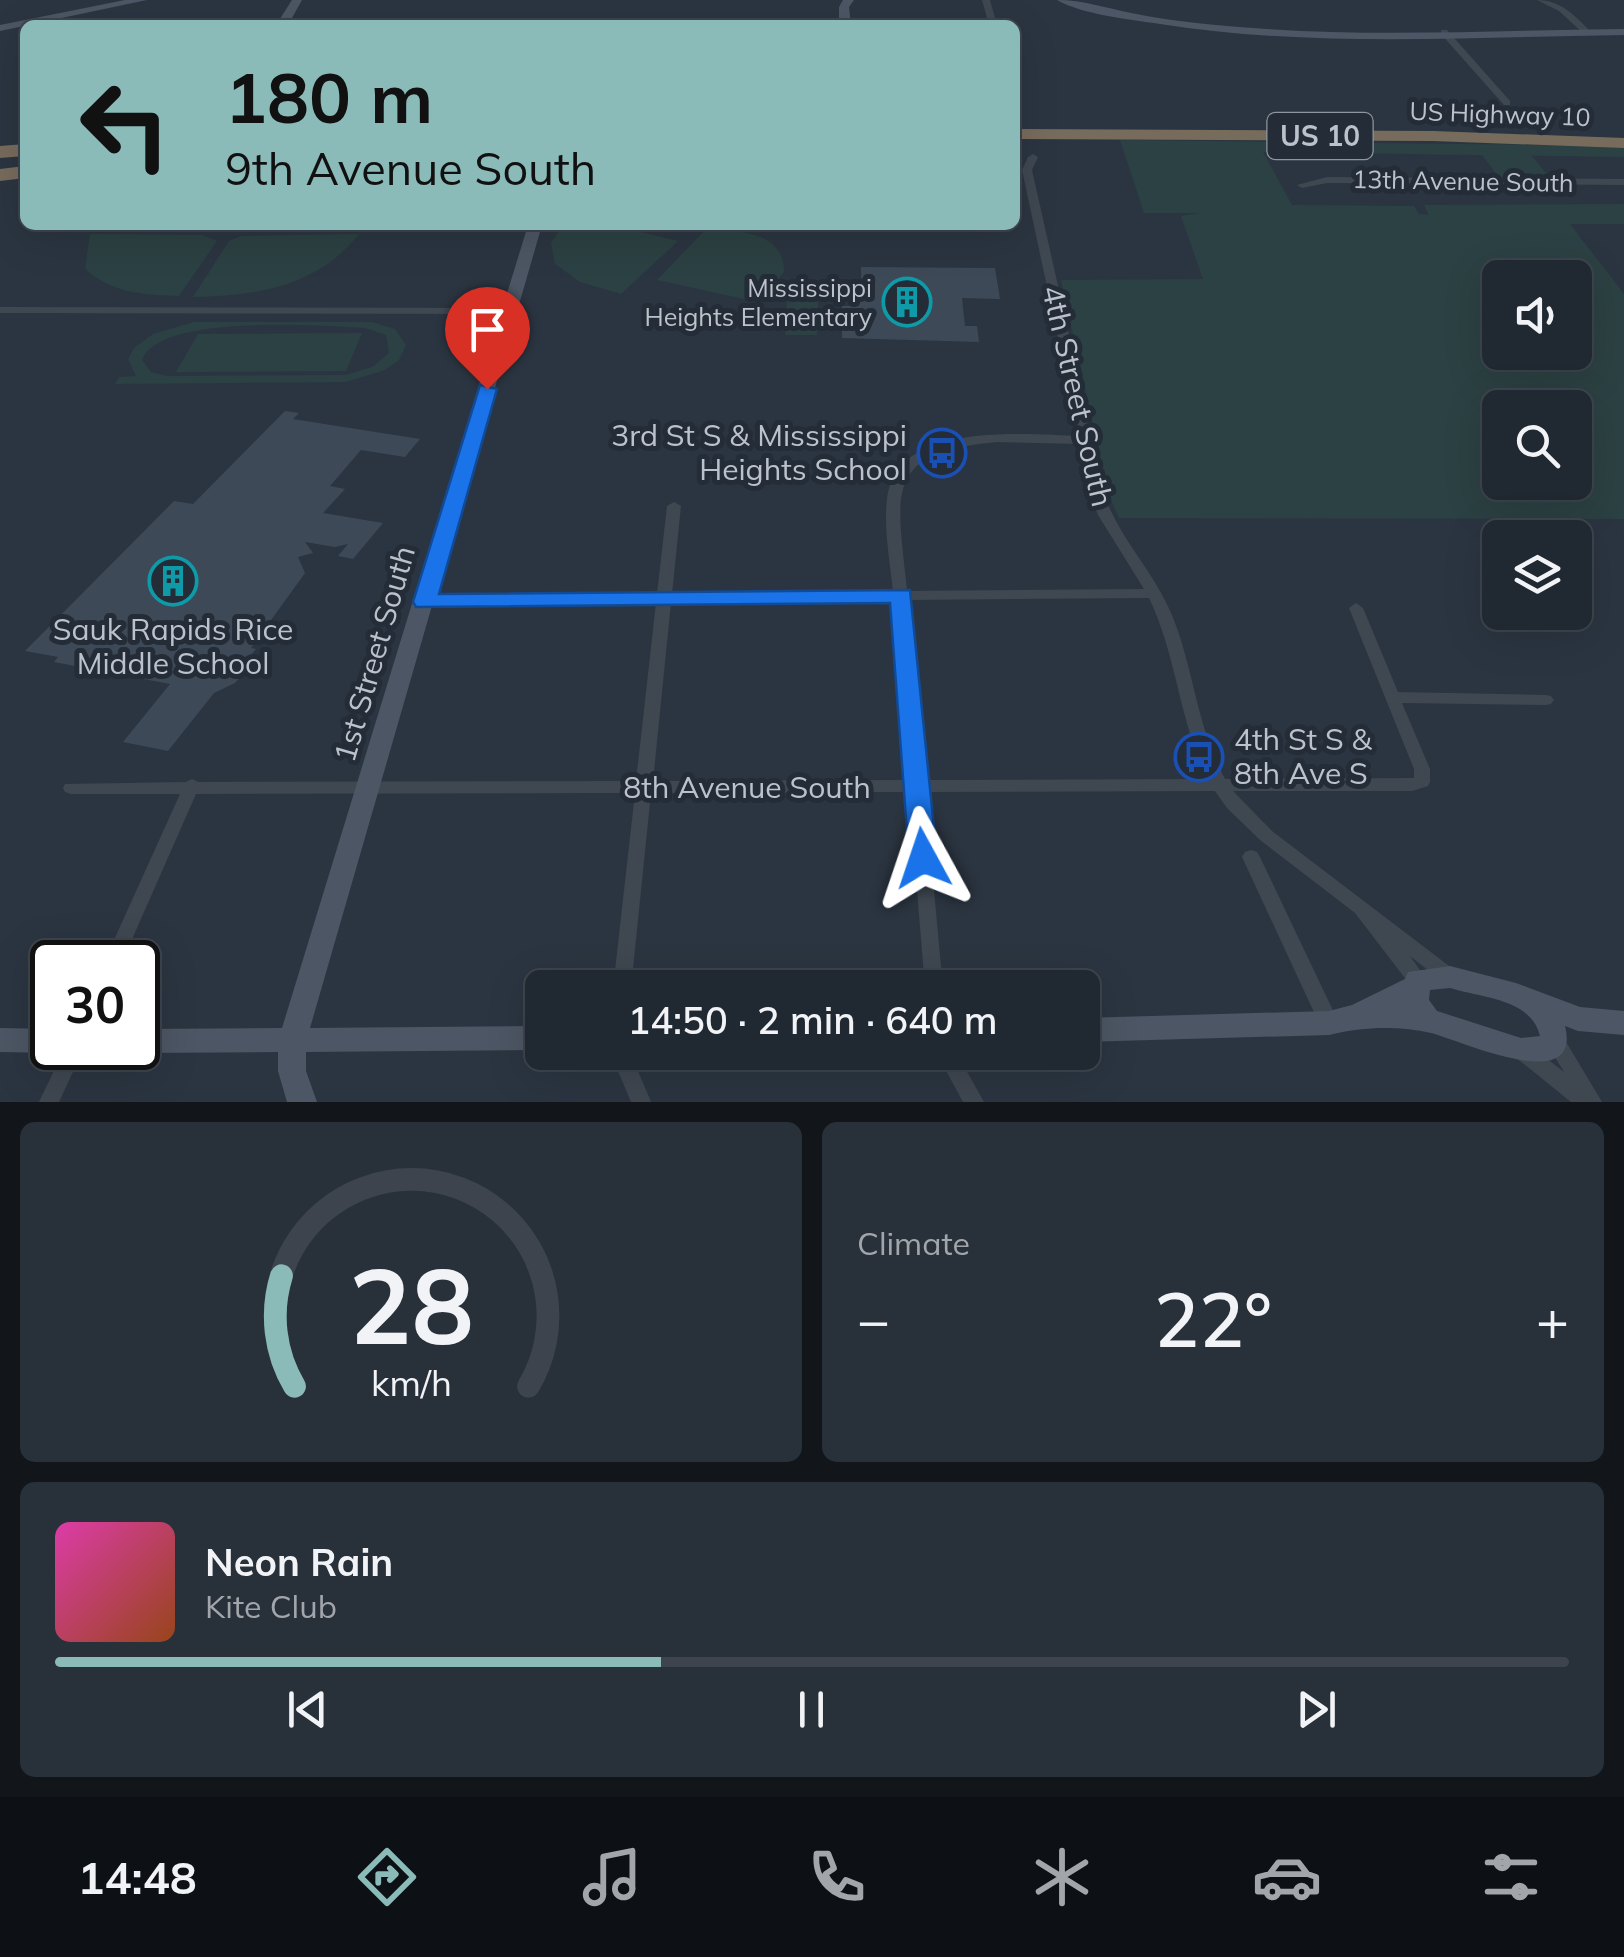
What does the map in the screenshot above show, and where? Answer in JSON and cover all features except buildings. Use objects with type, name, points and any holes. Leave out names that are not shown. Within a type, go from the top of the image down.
[{"type":"highway","name":"US 10","points":[[1020,124],[1418,125],[1624,132]]},
{"type":"highway","name":"US Highway 10","points":[[1020,134],[1433,136],[1624,142]]},
{"type":"street","points":[[41,20],[142,0]]},
{"type":"street","points":[[1062,0],[1127,16],[1231,30],[1624,32]]},
{"type":"street","points":[[1542,0],[1562,9],[1587,32]]},
{"type":"street","points":[[1444,32],[1507,103]]},
{"type":"street","name":"4th Street South","points":[[1033,157],[1027,170],[1104,515],[1154,593],[1175,642],[1204,748],[1220,786],[1251,819],[1450,977]]},
{"type":"street","name":"13th Avenue South","points":[[1302,185],[1326,180],[1624,182]]},
{"type":"street","name":"1st Street South","points":[[302,1102],[292,1071],[292,1041],[533,230]]},
{"type":"street","points":[[0,310],[509,311]]},
{"type":"street","points":[[932,970],[892,496],[908,465],[938,447],[964,441],[1086,440]]},
{"type":"street","points":[[624,970],[674,506]]},
{"type":"street","points":[[424,602],[1154,593]]},
{"type":"street","points":[[1356,608],[1393,697],[1546,700]]},
{"type":"street","name":"8th Avenue South","points":[[72,788],[1394,788],[1422,782],[1422,769],[1393,697]]},
{"type":"street","points":[[122,940],[192,786]]},
{"type":"street","points":[[1251,856],[1328,1023]]},
{"type":"street","name":"4th Street South","points":[[1361,908],[1416,983]]},
{"type":"street","points":[[1358,1016],[1416,983],[1450,977],[1540,1003],[1578,1019],[1624,1024]]},
{"type":"street","points":[[1416,983],[1414,1002],[1428,1020]]},
{"type":"street","points":[[1540,1003],[1552,1020],[1555,1039],[1589,1102]]},
{"type":"street","points":[[1100,1029],[1328,1023],[1358,1016],[1428,1020],[1521,1050],[1589,1102]]},
{"type":"street","points":[[1521,1050],[1543,1049],[1555,1039],[1624,1024]]},
{"type":"street","points":[[160,1041],[525,1038]]},
{"type":"street","points":[[0,1040],[30,1041]]},
{"type":"street","points":[[49,1102],[64,1070]]},
{"type":"street","points":[[628,1070],[641,1102]]},
{"type":"street","points":[[955,1070],[974,1102]]},
{"type":"green space","points":[[1120,140],[1624,146],[1624,157],[1263,152],[1292,205],[1414,206],[1419,214],[1429,215],[1424,205],[1624,204],[1624,224],[1570,224],[1624,294],[1624,519],[1119,518],[1108,493],[1061,280],[1203,279],[1181,216],[1200,213],[1144,213]]},
{"type":"green space","points":[[1482,155],[1531,155],[1551,179],[1500,179]]},
{"type":"green space","points":[[560,230],[633,230],[678,241],[621,294],[580,282],[555,264],[551,243]]},
{"type":"green space","points":[[705,230],[745,233],[768,241],[782,258],[784,272],[758,302],[657,280]]},
{"type":"green space","points":[[90,234],[202,235],[217,241],[179,296],[166,296],[117,288],[85,269]]},
{"type":"green space","points":[[359,234],[324,266],[284,285],[240,294],[193,297],[229,241],[241,236]]},
{"type":"green space","points":[[787,301],[818,302],[817,335],[785,335]]},
{"type":"green space","points":[[194,322],[372,322],[395,329],[406,345],[399,360],[385,370],[346,382],[115,384],[119,377],[136,376],[128,359],[134,348],[153,334]],"holes":[[[314,326],[365,328],[386,335],[389,353],[372,367],[345,375],[167,376],[151,372],[142,360],[155,345],[208,329]]]},
{"type":"green space","points":[[362,333],[346,371],[176,372],[198,334]]},
{"type":"place","name":"Mississippi Heights Elementary","points":[[907,302]]},
{"type":"place","name":"3rd St S & Mississippi Heights School","points":[[942,453]]},
{"type":"place","name":"Sauk Rapids Rice Middle School","points":[[173,581]]},
{"type":"place","name":"4th St S & 8th Ave S","points":[[1199,757]]},
{"type":"route","points":[[487,389],[424,602],[901,596],[923,858]]}]
